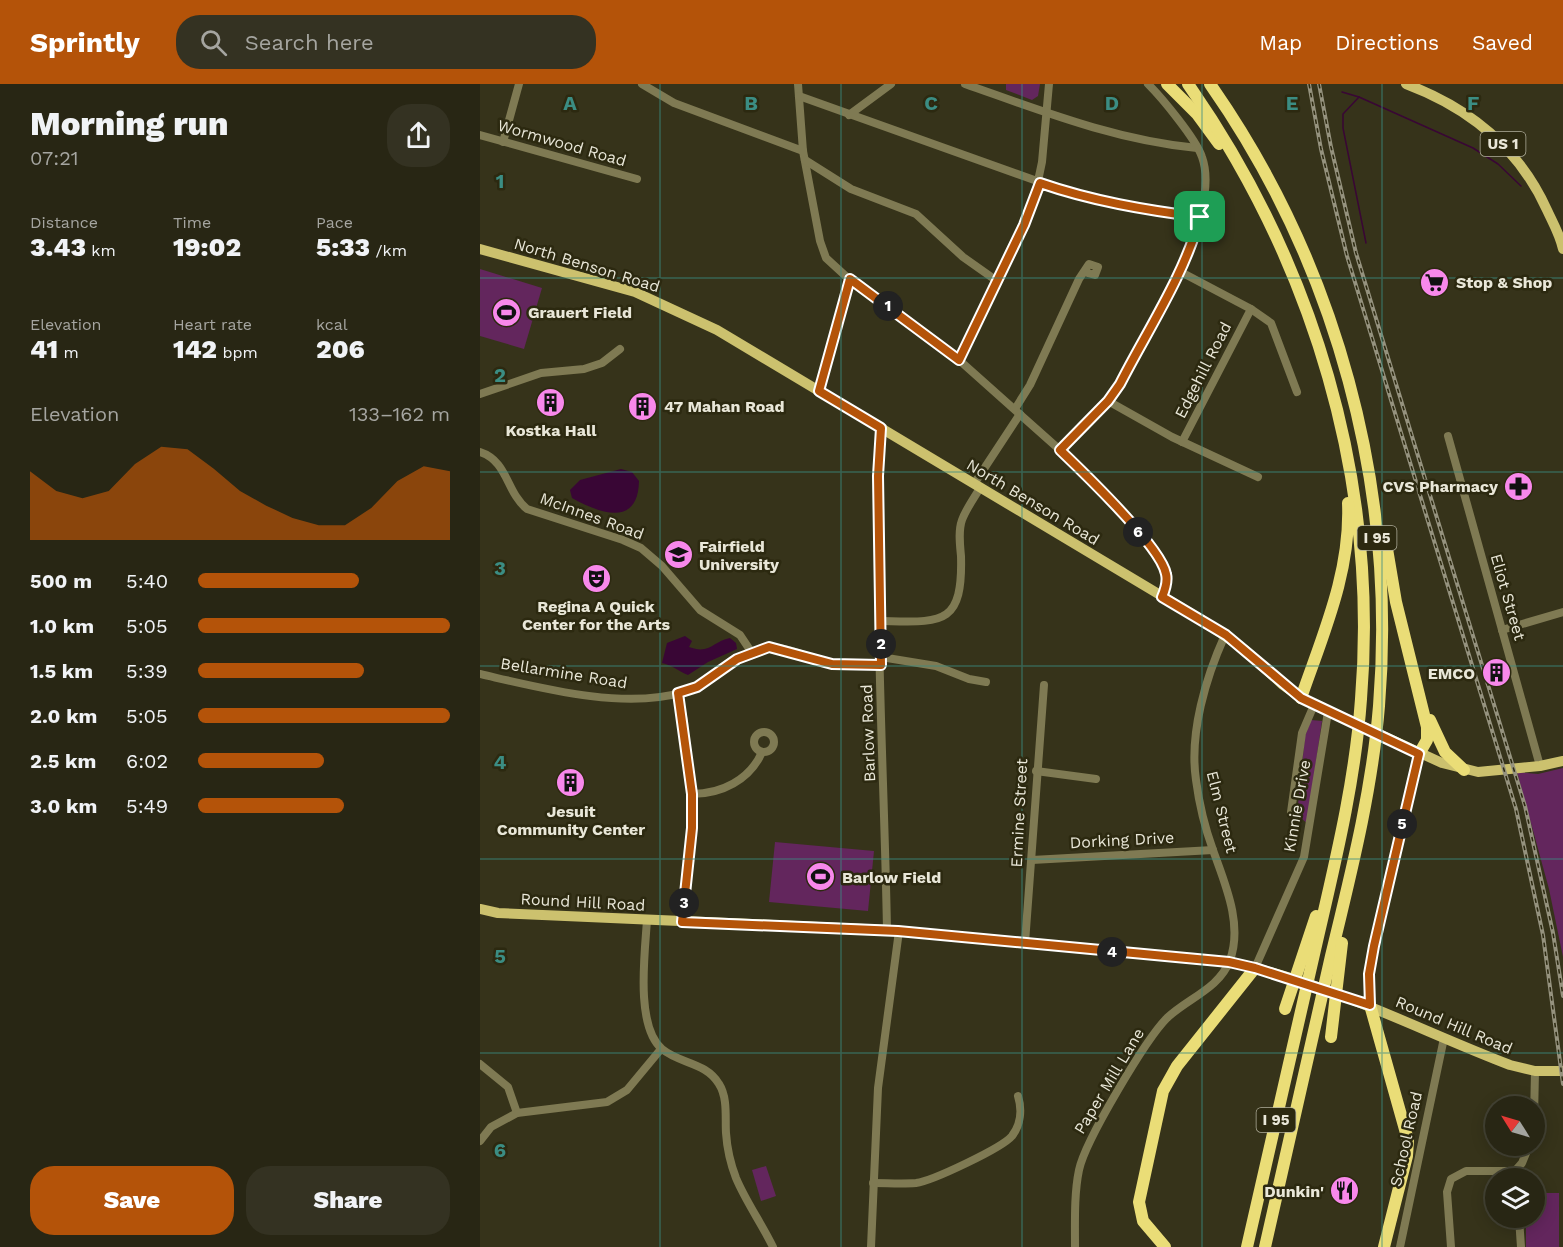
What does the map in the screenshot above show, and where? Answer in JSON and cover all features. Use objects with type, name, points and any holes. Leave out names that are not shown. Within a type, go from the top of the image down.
[{"type":"highway","points":[[1167,84],[1205,125],[1267,214]]},
{"type":"highway","name":"I 95","points":[[1188,84],[1224,139],[1267,214],[1316,334],[1348,460],[1358,524],[1363,589],[1364,654],[1358,739],[1338,846],[1303,975],[1305,993],[1247,1247]]},
{"type":"highway","name":"I 95","points":[[1211,84],[1264,170],[1304,252],[1336,336],[1358,419],[1372,496],[1379,561],[1382,639],[1374,747],[1328,999],[1265,1247]]},
{"type":"highway","points":[[1358,419],[1379,504],[1396,602],[1428,732],[1419,754]]},
{"type":"highway","points":[[1301,698],[1333,605],[1346,557],[1348,460]]},
{"type":"highway","points":[[1417,687],[1442,746],[1453,762],[1464,770]]},
{"type":"highway","points":[[1166,1247],[1143,1221],[1138,1202],[1163,1090],[1177,1066],[1255,968]]},
{"type":"highway","points":[[1285,1009],[1292,988],[1303,975]]},
{"type":"highway","points":[[1328,999],[1331,1037]]},
{"type":"highway","points":[[1370,1005],[1408,1140],[1402,1179],[1384,1247]]},
{"type":"main road","name":"US 1","points":[[1406,84],[1454,107],[1498,139],[1523,166],[1562,244]]},
{"type":"main road","name":"North Benson Road","points":[[480,249],[626,289],[663,303],[717,330],[1226,635],[1301,698],[1328,712],[1419,754],[1464,770],[1478,772],[1540,766],[1563,760]]},
{"type":"main road","name":"Round Hill Road","points":[[480,909],[498,912],[682,922],[893,931],[1229,962],[1255,968],[1370,1005],[1510,1065],[1535,1071],[1563,1071]]},
{"type":"street","points":[[503,142],[519,84]]},
{"type":"street","points":[[642,84],[674,103],[804,155],[851,189],[916,214],[963,257],[997,281]]},
{"type":"street","points":[[798,84],[804,155],[822,250],[826,258],[850,279],[959,360],[1060,450],[1125,516],[1163,566],[1167,577],[1162,597]]},
{"type":"street","points":[[849,115],[891,84]]},
{"type":"street","points":[[965,84],[1046,114],[1123,137],[1197,148]]},
{"type":"street","points":[[959,360],[1024,225],[1040,183],[1049,84]]},
{"type":"street","points":[[1060,450],[1108,401],[1179,271],[1196,235],[1205,176],[1204,165],[1197,148],[1148,84]]},
{"type":"street","points":[[799,96],[1082,197],[1134,208],[1200,217]]},
{"type":"street","name":"Wormwood Road","points":[[480,135],[637,179]]},
{"type":"street","name":"Edgehill Road","points":[[1108,401],[1182,442],[1251,309],[1179,271]]},
{"type":"street","points":[[881,621],[930,621],[944,616],[953,608],[959,596],[961,581],[962,520],[1084,272]]},
{"type":"street","points":[[819,391],[850,279]]},
{"type":"street","points":[[1251,309],[1273,325],[1297,392]]},
{"type":"street","points":[[480,394],[541,373],[584,369],[602,363],[620,349]]},
{"type":"street","name":"Barlow Road","points":[[871,1247],[878,1088],[893,931],[881,661],[878,476],[881,428]]},
{"type":"street","name":"Eliot Street","points":[[1448,436],[1540,766]]},
{"type":"street","points":[[1182,442],[1258,477]]},
{"type":"street","name":"McInnes Road","points":[[480,452],[498,461],[518,501],[527,509],[624,540],[650,554],[700,610],[740,635],[752,653]]},
{"type":"street","points":[[1502,630],[1563,612]]},
{"type":"street","name":"Elm Street","points":[[1226,635],[1205,684],[1195,760],[1196,779],[1213,850],[1224,877],[1231,906],[1234,944],[1229,962]]},
{"type":"street","name":"Bellarmine Road","points":[[480,674],[609,697],[654,698],[697,687],[737,659],[775,648],[832,664],[881,661],[936,666],[969,679],[986,682]]},
{"type":"street","name":"Ermine Street","points":[[1025,943],[1044,685]]},
{"type":"street","points":[[678,693],[692,794],[692,828],[682,922]]},
{"type":"street","points":[[1291,812],[1302,733],[1314,705]]},
{"type":"street","name":"Kinnie Drive","points":[[1255,968],[1306,850],[1328,712]]},
{"type":"street","points":[[692,794],[708,794],[732,785],[749,771],[762,752]]},
{"type":"street","points":[[1370,1005],[1369,974],[1374,946],[1419,754]]},
{"type":"street","points":[[1036,771],[1096,779]]},
{"type":"street","name":"Dorking Drive","points":[[1032,860],[1213,850]]},
{"type":"street","points":[[646,920],[645,1006],[653,1034],[662,1049],[711,1073],[719,1083],[723,1092],[726,1136],[736,1178],[773,1247]]},
{"type":"street","name":"Paper Mill Lane","points":[[1075,1247],[1077,1183],[1089,1142],[1154,1032],[1174,1012],[1211,986],[1229,962]]},
{"type":"street","name":"School Road","points":[[1400,1247],[1444,1038]]},
{"type":"street","points":[[480,1142],[491,1127],[517,1113],[608,1102],[627,1089],[662,1049]]},
{"type":"street","points":[[480,1065],[508,1087],[517,1113]]},
{"type":"street","points":[[1534,1096],[1535,1071]]},
{"type":"street","points":[[873,1183],[917,1183],[932,1179],[1003,1144],[1017,1126],[1021,1111],[1018,1096]]},
{"type":"street","points":[[1451,1247],[1447,1192],[1451,1179],[1466,1171],[1485,1173]]},
{"type":"street","points":[[1519,1228],[1521,1247]]},
{"type":"shaded area","points":[[1006,84],[1040,84],[1038,96],[1032,100],[1006,90]]},
{"type":"shaded area","name":"Grauert Field","points":[[480,269],[542,288],[524,349],[480,336]]},
{"type":"shaded area","points":[[621,469],[632,472],[639,481],[637,496],[632,506],[624,511],[605,512],[572,498],[570,490],[580,480]]},
{"type":"shaded area","points":[[685,636],[692,641],[689,647],[696,649],[707,648],[730,638],[736,643],[737,649],[708,662],[688,675],[662,663],[667,643]]},
{"type":"shaded area","points":[[1311,720],[1322,721],[1307,823],[1297,815],[1305,736]]},
{"type":"shaded area","points":[[1563,768],[1563,957],[1549,889],[1517,772],[1538,774]]},
{"type":"shaded area","name":"Barlow Field","points":[[775,842],[874,851],[868,911],[769,902]]},
{"type":"shaded area","points":[[766,1166],[776,1196],[761,1201],[752,1170]]},
{"type":"shaded area","points":[[1545,1193],[1559,1193],[1559,1247],[1526,1247],[1526,1228],[1545,1228]]},
{"type":"waterway","points":[[1342,92],[1359,97],[1473,148],[1498,164],[1521,186]]},
{"type":"waterway","points":[[1359,97],[1343,114],[1343,128],[1366,243]]},
{"type":"railway","points":[[1309,84],[1321,149],[1347,256],[1516,809],[1543,935],[1563,1084]]},
{"type":"railway","points":[[1319,84],[1356,253],[1525,806],[1553,933],[1563,996]]},
{"type":"place","name":"Stop & Shop","points":[[1435,282]]},
{"type":"place","name":"Grauert Field","points":[[507,312]]},
{"type":"place","name":"Kostka Hall","points":[[551,402]]},
{"type":"place","name":"47 Mahan Road","points":[[643,406]]},
{"type":"place","name":"CVS Pharmacy","points":[[1519,486]]},
{"type":"place","name":"Fairfield University","points":[[678,555]]},
{"type":"place","name":"Regina A Quick Center for the Arts","points":[[596,578]]},
{"type":"place","name":"EMCO","points":[[1496,673]]},
{"type":"place","name":"Jesuit Community Center","points":[[571,783]]},
{"type":"place","name":"Barlow Field","points":[[821,877]]},
{"type":"place","name":"Dunkin'","points":[[1345,1191]]},
{"type":"route","points":[[1040,183],[1082,197],[1134,208],[1200,217],[1196,235],[1179,271],[1120,384],[1108,401],[1060,450],[1111,501],[1163,566],[1167,577],[1162,597],[1226,635],[1301,698],[1419,754],[1374,946],[1369,974],[1370,1005],[1255,968],[1229,962],[898,931],[682,922],[692,828],[692,794],[684,721],[678,693],[697,687],[737,659],[769,647],[832,664],[881,665],[878,476],[881,428],[819,391],[850,279],[959,360],[1024,225],[1040,183]]}]
